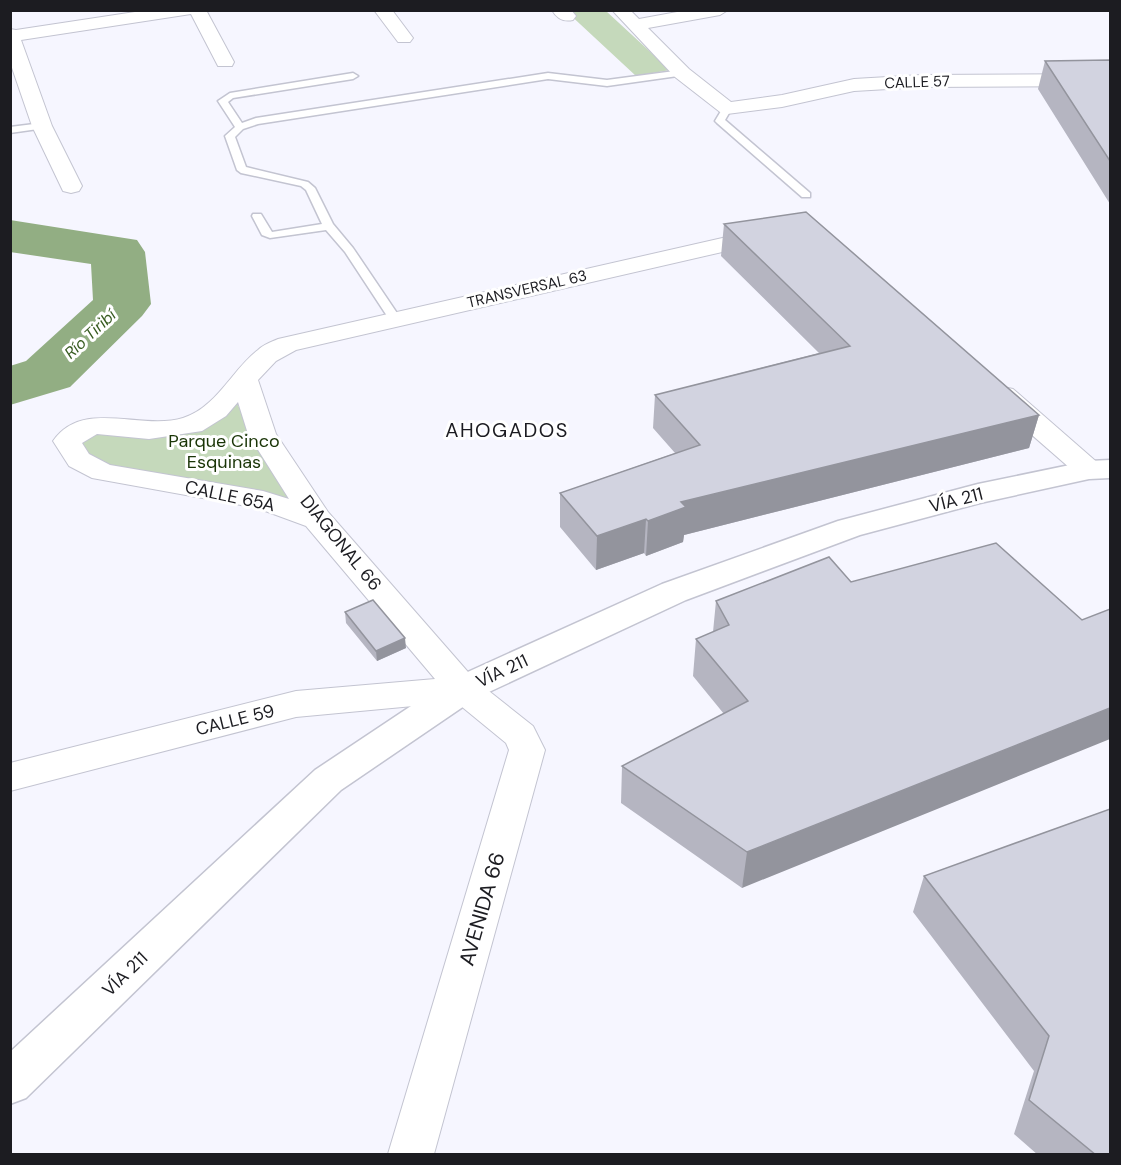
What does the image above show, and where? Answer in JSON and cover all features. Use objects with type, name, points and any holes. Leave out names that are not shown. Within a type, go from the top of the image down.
[{"type":"main road","name":"VÍA 211","points":[[10,1083],[328,780],[463,688],[674,592],[849,528],[978,494],[1100,470]]},
{"type":"street","points":[[71,186],[42,126],[12,35],[187,10]]},
{"type":"street","points":[[197,10],[225,62]]},
{"type":"street","points":[[382,10],[404,38]]},
{"type":"street","points":[[620,10],[682,73],[727,108]]},
{"type":"street","points":[[637,26],[720,10]]},
{"type":"street","name":"CALLE 57","points":[[727,108],[782,101],[854,85],[922,81],[1110,80]]},
{"type":"street","name":"TRANSVERSAL 63","points":[[245,380],[267,355],[287,344],[783,231]]},
{"type":"street","points":[[982,377],[1100,470]]},
{"type":"street","name":"DIAGONAL 66","points":[[245,380],[262,434],[317,519],[463,688]]},
{"type":"street","name":"CALLE 65A","points":[[245,380],[216,410],[192,425],[149,431],[94,425],[80,431],[68,441],[79,460],[102,472],[263,500],[317,519]]},
{"type":"street","name":"CALLE 59","points":[[10,777],[296,704],[463,688]]},
{"type":"street","name":"AVENIDA 66","points":[[411,1155],[527,750],[521,735],[463,688]]},
{"type":"lane","points":[[395,319],[349,250],[328,225],[310,188],[304,184],[250,173],[241,168],[230,136],[240,127],[279,117],[548,76],[607,83],[682,73]]},
{"type":"lane","points":[[240,127],[224,101],[230,96],[353,76]]},
{"type":"lane","points":[[727,108],[720,121],[806,195]]},
{"type":"lane","points":[[10,130],[42,126]]},
{"type":"lane","points":[[257,216],[266,233],[270,235],[320,229],[328,225]]},
{"type":"green space","points":[[566,11],[606,11],[670,70],[636,76]]},
{"type":"green space","name":"Parque Cinco Esquinas","points":[[236,402],[292,499],[263,492],[107,467],[92,461],[78,445],[97,429],[145,436]]},
{"type":"building","points":[[1110,60],[1110,161],[1045,61]]},
{"type":"building","points":[[806,212],[1039,415],[681,502],[686,507],[597,536],[560,493],[700,445],[655,395],[850,346],[724,224]]},
{"type":"building","points":[[996,543],[1082,620],[1110,609],[1110,708],[747,852],[622,766],[748,701],[696,639],[729,625],[716,601],[829,557],[851,582]]},
{"type":"building","points":[[373,600],[405,638],[376,651],[345,612]]},
{"type":"building","points":[[1110,809],[1110,1155],[1096,1155],[1029,1100],[1049,1036],[924,876]]},
{"type":"waterway","name":"Río Tiribí","points":[[10,236],[118,252],[122,304],[48,374],[10,386]]},
{"type":"district","name":"AHOGADOS","points":[[507,430]]}]
